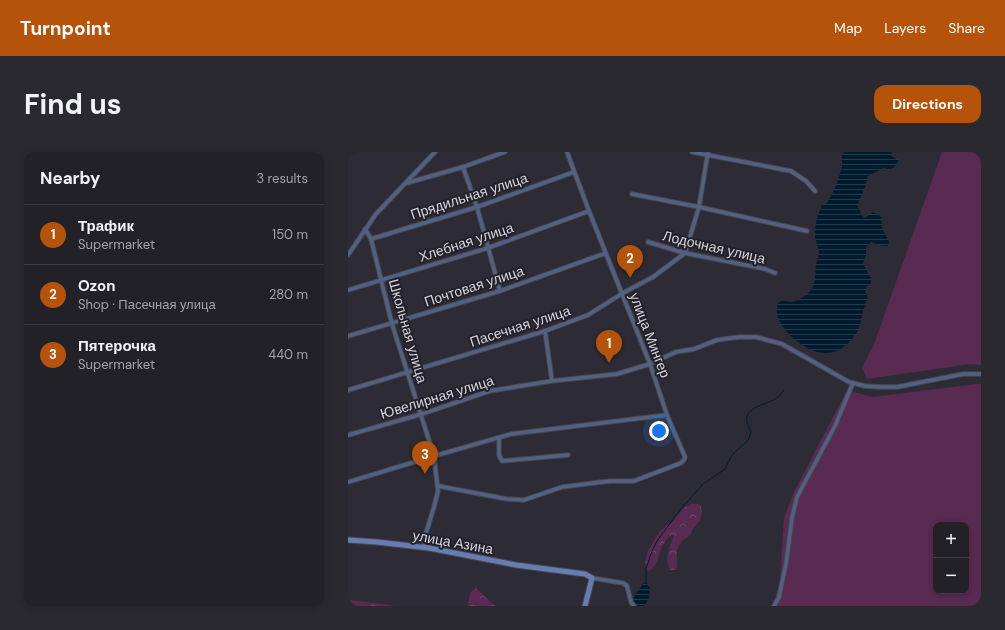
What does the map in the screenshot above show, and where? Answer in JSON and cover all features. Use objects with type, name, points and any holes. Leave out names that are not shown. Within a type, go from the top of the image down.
[{"type":"street","points":[[348,256],[376,214],[435,152]]},
{"type":"street","points":[[406,183],[464,167],[505,152]]},
{"type":"street","name":"улица Мингер","points":[[438,486],[516,500],[524,500],[562,487],[610,481],[634,481],[684,460],[685,456],[667,415],[650,364],[567,152]]},
{"type":"street","points":[[692,152],[791,171],[806,181],[814,191]]},
{"type":"street","points":[[685,253],[699,207],[707,154]]},
{"type":"street","points":[[464,167],[477,207],[500,291]]},
{"type":"street","name":"Прядильная улица","points":[[370,239],[477,207],[574,172]]},
{"type":"street","points":[[632,194],[807,231]]},
{"type":"street","name":"Хлебная улица","points":[[348,290],[488,248],[589,211]]},
{"type":"street","name":"Школьная улица","points":[[365,229],[370,239],[382,280],[392,324],[422,414],[434,456],[438,486],[423,548]]},
{"type":"street","name":"Лодочная улица","points":[[648,242],[685,253],[766,269],[775,273]]},
{"type":"street","name":"Почтовая улица","points":[[348,336],[500,291],[606,253]]},
{"type":"street","name":"Пасечная улица","points":[[348,390],[545,331],[588,315],[622,293],[653,276],[685,253]]},
{"type":"street","points":[[545,331],[552,381]]},
{"type":"street","name":"Ювелирная улица","points":[[348,435],[422,414],[490,391],[552,381],[616,374],[650,364],[676,352],[694,349],[717,340],[740,336],[756,337],[782,344],[853,383],[865,386],[897,387],[963,374],[981,374]]},
{"type":"street","points":[[774,606],[779,598],[786,564],[792,518],[797,497],[835,426],[853,383]]},
{"type":"street","points":[[348,482],[511,434],[667,415]]},
{"type":"street","points":[[498,438],[499,455],[502,461],[568,456]]},
{"type":"street","name":"улица Азина","points":[[348,540],[423,548],[516,565],[585,574],[592,578]]},
{"type":"street","points":[[585,606],[592,578],[623,583],[627,586],[631,602],[634,606]]},
{"type":"green space","points":[[942,152],[981,152],[981,365],[971,364],[867,379],[862,367],[873,347]]},
{"type":"green space","points":[[981,384],[981,606],[773,606],[780,581],[784,518],[794,492],[847,390],[872,397]]},
{"type":"green space","points":[[690,504],[698,504],[701,506],[702,513],[700,520],[690,535],[681,542],[677,549],[677,569],[670,570],[668,566],[668,553],[674,536],[671,535],[667,538],[663,545],[655,566],[648,571],[645,564],[647,553],[659,532]]},
{"type":"green space","points":[[476,588],[495,606],[468,606],[470,593]]},
{"type":"green space","points":[[348,600],[384,604],[393,606],[348,606]]},
{"type":"water","points":[[844,152],[892,152],[891,156],[899,160],[894,167],[889,170],[884,168],[868,176],[864,190],[857,205],[861,215],[865,218],[873,212],[881,216],[883,229],[889,242],[888,246],[882,246],[871,242],[866,247],[866,255],[863,264],[871,278],[871,284],[867,286],[865,292],[868,297],[860,326],[854,337],[845,346],[840,350],[827,353],[811,350],[802,345],[786,332],[778,316],[777,308],[779,302],[793,302],[800,299],[810,292],[813,287],[819,254],[815,237],[815,229],[822,205],[827,203],[836,186],[842,167],[842,155]]},
{"type":"water","points":[[646,583],[650,588],[649,598],[644,606],[638,606],[634,601],[634,598],[642,585]]},
{"type":"waterway","points":[[646,584],[646,569],[657,541],[680,510],[703,484],[725,469],[732,455],[749,439],[751,431],[747,424],[748,413],[776,398],[784,390]]},
{"type":"place","name":"Ozon","points":[[630,278]]},
{"type":"place","name":"Трафик","points":[[609,363]]},
{"type":"place","name":"Пятерочка","points":[[425,474]]}]
